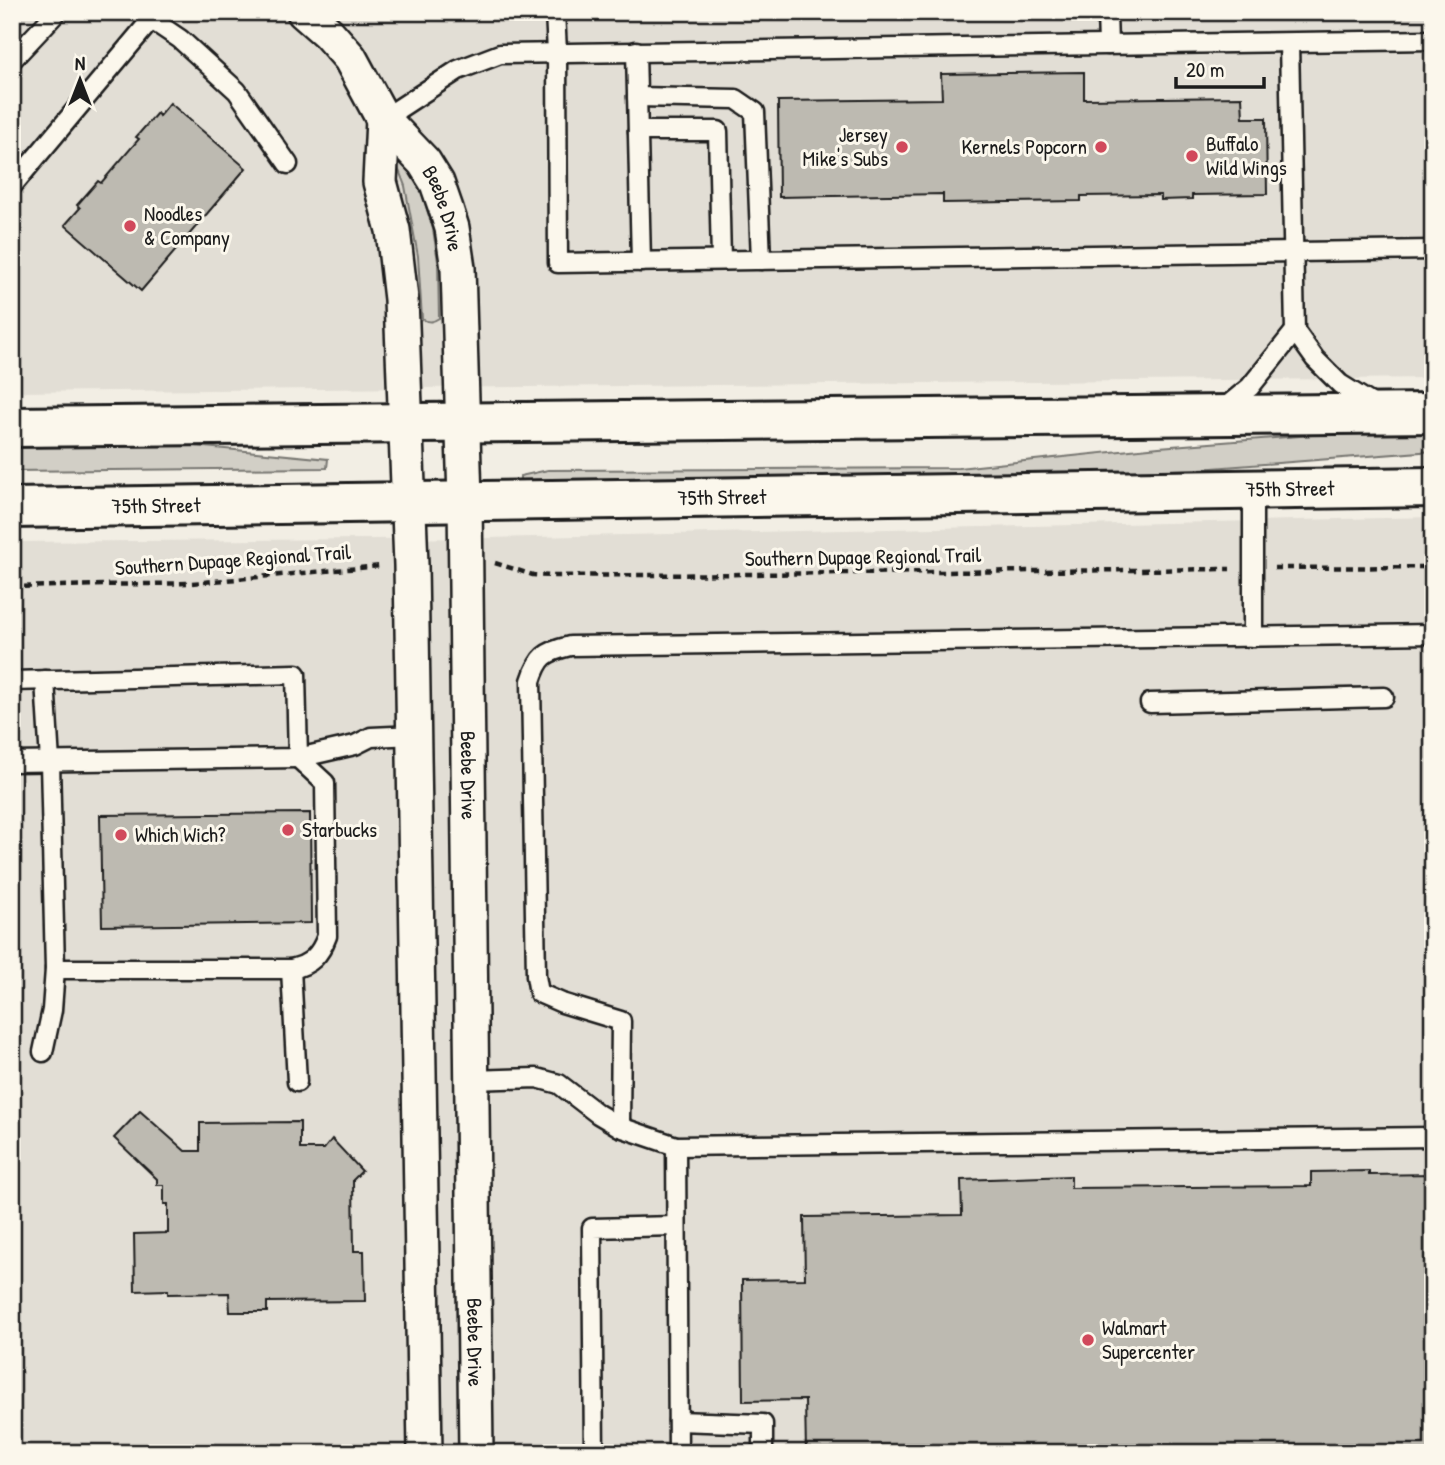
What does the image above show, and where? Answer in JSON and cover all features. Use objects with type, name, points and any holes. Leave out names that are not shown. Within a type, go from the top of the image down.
[{"type":"main road","points":[[12,427],[1433,412]]},
{"type":"main road","name":"75th Street","points":[[12,508],[1433,487]]},
{"type":"street","name":"Beebe Drive","points":[[304,12],[328,33],[350,58],[383,119],[425,162],[437,183],[452,228],[457,268],[465,500],[476,1453]]},
{"type":"street","points":[[383,119],[380,182],[393,230],[398,265],[409,501],[425,1453]]},
{"type":"lane","points":[[12,61],[57,12]]},
{"type":"lane","points":[[555,12],[558,263],[1433,250]]},
{"type":"lane","points":[[1107,12],[1108,45]]},
{"type":"lane","points":[[12,186],[146,16],[180,39],[237,90],[288,164]]},
{"type":"lane","points":[[383,119],[458,70],[500,54],[1433,40]]},
{"type":"lane","points":[[1289,43],[1295,331],[1315,359],[1340,384],[1386,413]]},
{"type":"lane","points":[[636,51],[641,262]]},
{"type":"lane","points":[[637,97],[736,99],[755,112],[761,260]]},
{"type":"lane","points":[[638,131],[718,131],[721,260]]},
{"type":"lane","points":[[1216,415],[1250,387],[1295,331]]},
{"type":"lane","points":[[1253,489],[1253,637]]},
{"type":"lane","points":[[621,1127],[621,1021],[539,993],[536,976],[531,681],[537,663],[551,651],[570,646],[1433,634]]},
{"type":"lane","points":[[12,681],[296,674],[298,758],[325,783],[327,936],[315,959],[303,967],[291,969],[55,969]]},
{"type":"lane","points":[[43,1052],[55,969],[50,762],[45,680]]},
{"type":"lane","points":[[1150,703],[1384,697]]},
{"type":"lane","points":[[12,762],[298,758],[355,745],[370,737],[415,735]]},
{"type":"lane","points":[[291,969],[297,1082]]},
{"type":"lane","points":[[471,1080],[537,1078],[559,1084],[598,1114],[621,1127],[676,1146],[1433,1137]]},
{"type":"lane","points":[[676,1146],[678,1453]]},
{"type":"lane","points":[[594,1453],[592,1228],[676,1226]]},
{"type":"lane","points":[[678,1421],[763,1424],[764,1453]]},
{"type":"path","name":"Southern Dupage Regional Trail","points":[[495,563],[533,575],[552,576],[1234,569]]},
{"type":"path","name":"Southern Dupage Regional Trail","points":[[12,587],[192,583],[372,566]]},
{"type":"path","points":[[1275,568],[1433,567]]},
{"type":"shaded area","points":[[12,12],[1433,12],[1433,378],[12,392]]},
{"type":"shaded area","points":[[401,161],[417,177],[433,229],[438,261],[439,318],[433,321],[422,319],[418,256],[405,186],[397,165]]},
{"type":"shaded area","points":[[1433,430],[1433,451],[1199,469],[520,482],[520,476],[548,470],[958,468],[1159,447],[1363,431]]},
{"type":"shaded area","points":[[163,443],[328,459],[327,468],[12,471],[12,444]]},
{"type":"shaded area","points":[[1433,517],[1433,1453],[12,1453],[12,542],[488,538]]},
{"type":"building","points":[[1084,72],[1084,99],[1242,97],[1243,118],[1266,118],[1267,194],[1192,195],[1192,199],[1161,200],[1161,195],[1081,196],[1081,201],[943,203],[943,194],[779,197],[778,101],[942,99],[941,74]]},
{"type":"building","points":[[170,103],[246,168],[141,291],[65,225],[80,208],[77,205],[98,181],[101,183],[139,139],[136,137],[157,113],[159,116]]},
{"type":"building","points":[[310,813],[311,923],[102,926],[100,815]]},
{"type":"building","points":[[140,1111],[185,1151],[200,1151],[200,1123],[300,1122],[300,1149],[324,1149],[332,1139],[362,1171],[353,1180],[354,1251],[364,1251],[365,1301],[267,1302],[267,1312],[230,1312],[229,1293],[168,1294],[168,1290],[135,1291],[134,1234],[168,1233],[168,1204],[164,1204],[164,1185],[157,1185],[157,1179],[114,1138]]},
{"type":"building","name":"Walmart Supercenter","points":[[1369,1171],[1369,1175],[1433,1174],[1433,1453],[806,1453],[805,1400],[743,1401],[742,1280],[805,1279],[804,1217],[962,1215],[961,1180],[1071,1176],[1071,1188],[1311,1186],[1311,1172]]},
{"type":"place","name":"Jersey Mike's Subs","points":[[902,147]]},
{"type":"place","name":"Kernels Popcorn","points":[[1101,147]]},
{"type":"place","name":"Buffalo Wild Wings","points":[[1192,156]]},
{"type":"place","name":"Noodles & Company","points":[[130,226]]},
{"type":"place","name":"Starbucks","points":[[288,830]]},
{"type":"place","name":"Which Wich?","points":[[121,835]]},
{"type":"place","name":"Walmart Supercenter","points":[[1088,1340]]}]
